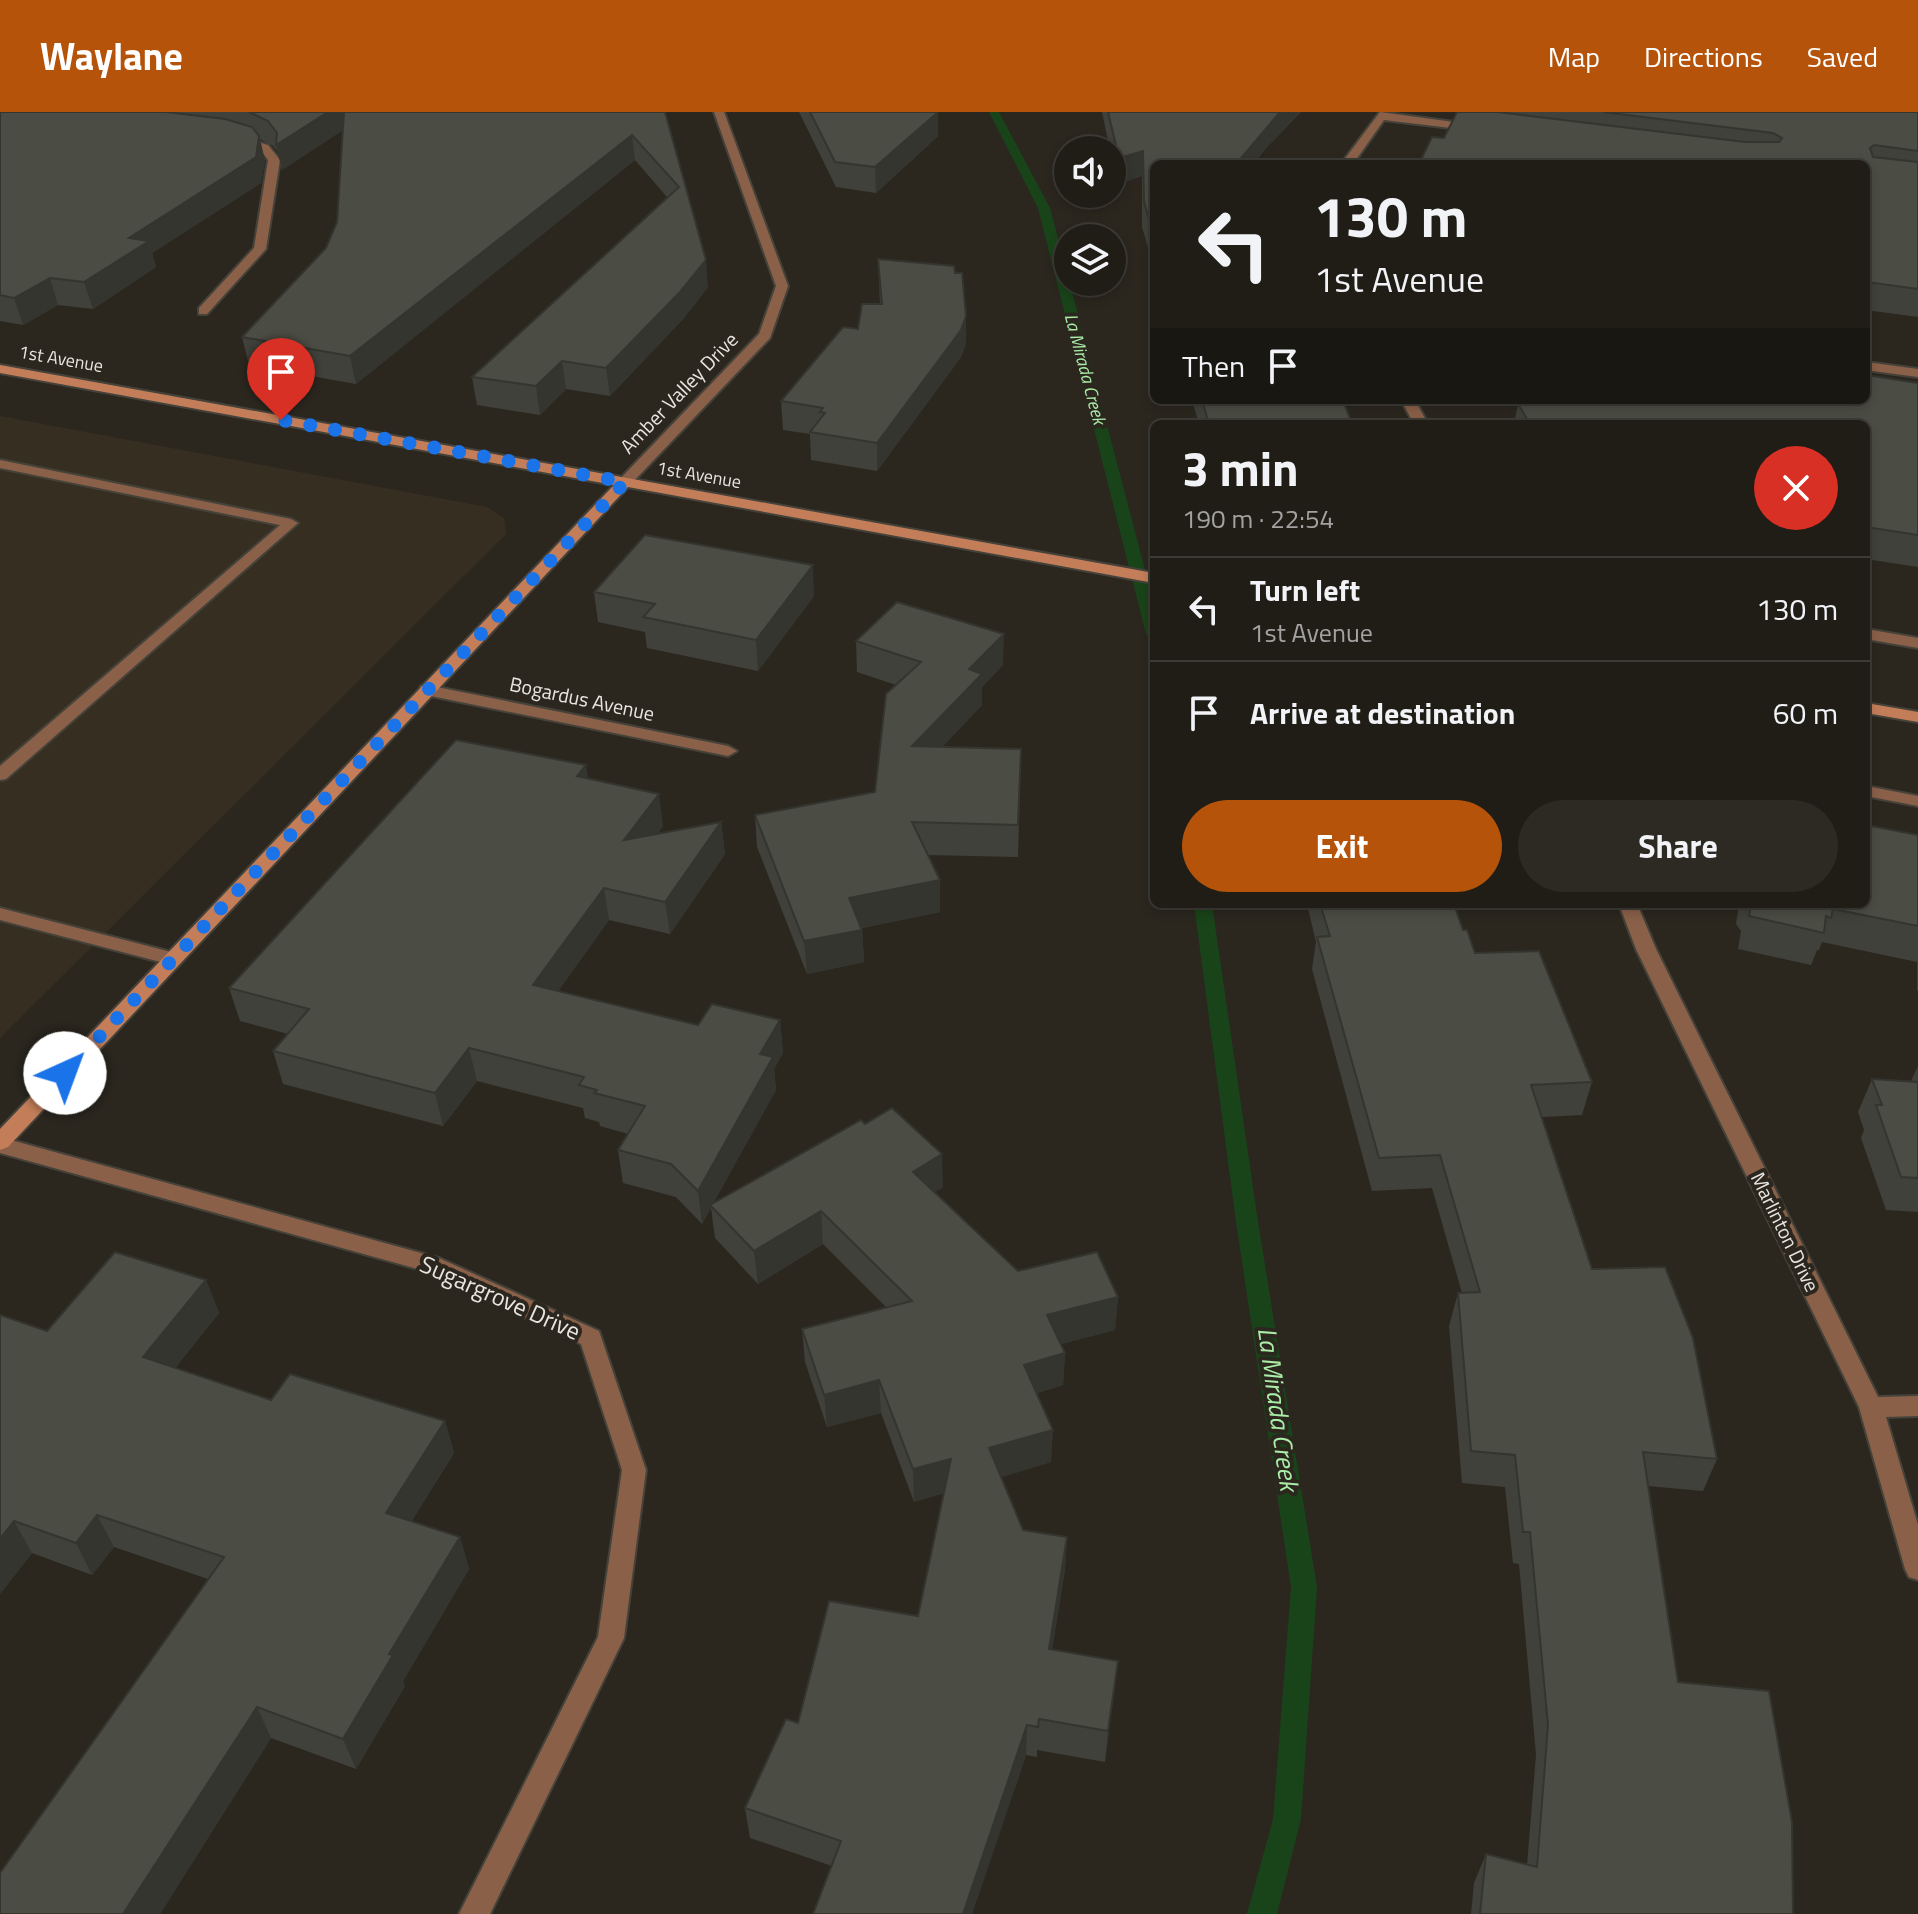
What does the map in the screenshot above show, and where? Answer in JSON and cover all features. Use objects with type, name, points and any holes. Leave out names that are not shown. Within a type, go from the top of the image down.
[{"type":"main road","name":"1st Avenue","points":[[0,369],[1150,577]]},
{"type":"main road","name":"Amber Valley Drive","points":[[0,1144],[625,482]]},
{"type":"main road","points":[[1870,709],[1918,717]]},
{"type":"street","name":"Amber Valley Drive","points":[[625,482],[765,335],[782,286],[719,112]]},
{"type":"street","points":[[1350,160],[1383,114],[1489,130]]},
{"type":"street","points":[[203,311],[260,249],[274,160],[264,147],[218,136]]},
{"type":"street","points":[[1870,367],[1918,373]]},
{"type":"street","points":[[0,464],[291,523],[0,775]]},
{"type":"street","points":[[1870,635],[1918,643]]},
{"type":"street","name":"Bogardus Avenue","points":[[427,690],[728,751]]},
{"type":"street","points":[[1870,792],[1918,801]]},
{"type":"street","name":"Marlinton Drive","points":[[1630,908],[1646,949],[1871,1407],[1918,1569]]},
{"type":"street","points":[[0,914],[172,959]]},
{"type":"street","name":"Sugargrove Drive","points":[[0,1144],[431,1264],[591,1338],[634,1470],[611,1638],[474,1914]]},
{"type":"street","points":[[1871,1407],[1918,1406]]},
{"type":"shaded area","points":[[0,416],[487,507],[504,518],[506,534],[0,1038]]},
{"type":"building","points":[[0,112],[166,112],[225,119],[252,127],[259,136],[256,157],[129,238],[149,241],[84,282],[50,278],[14,298],[0,295]]},
{"type":"building","points":[[249,112],[328,112],[276,145],[277,133],[268,121]]},
{"type":"building","points":[[344,112],[665,112],[706,260],[680,292],[606,368],[562,361],[536,386],[472,377],[679,187],[632,135],[350,356],[242,337],[326,248],[337,222]]},
{"type":"building","points":[[810,112],[938,112],[875,167],[835,162]]},
{"type":"building","points":[[1108,112],[1280,112],[1242,157],[1256,160],[1150,160],[1150,222],[1144,202],[1143,151],[1126,156],[1126,136],[1114,136]]},
{"type":"building","points":[[1457,112],[1498,112],[1745,142],[1779,142],[1782,138],[1773,133],[1603,112],[1918,112],[1918,151],[1874,145],[1870,148],[1873,157],[1918,162],[1918,289],[1870,283],[1870,160],[1421,160],[1432,137],[1444,138]]},
{"type":"building","points":[[878,259],[954,266],[955,273],[962,273],[966,316],[961,330],[877,443],[810,432],[825,413],[820,412],[823,408],[781,401],[843,327],[858,329],[862,304],[882,304]]},
{"type":"building","points":[[1870,376],[1918,383],[1918,535],[1870,528],[1870,420],[1528,420],[1518,404],[1870,404]]},
{"type":"building","points":[[1203,404],[1344,404],[1350,420],[1208,420]]},
{"type":"building","points":[[645,535],[813,565],[756,640],[643,617],[655,604],[594,592]]},
{"type":"building","points":[[897,602],[1004,634],[969,669],[982,674],[912,746],[1021,749],[1018,825],[912,822],[940,880],[849,898],[862,930],[804,941],[755,815],[875,792],[886,694],[921,662],[856,641]]},
{"type":"building","points":[[456,740],[586,765],[577,776],[659,794],[624,840],[721,822],[665,902],[604,888],[533,985],[698,1025],[712,1004],[780,1020],[760,1054],[773,1057],[698,1191],[671,1164],[618,1150],[645,1106],[594,1093],[597,1090],[579,1085],[584,1077],[469,1048],[435,1093],[273,1051],[309,1009],[229,988]]},
{"type":"building","points":[[1870,826],[1918,835],[1918,926],[1833,909],[1831,918],[1826,916],[1824,933],[1749,916],[1750,908],[1870,908]]},
{"type":"building","points":[[1321,908],[1455,908],[1475,953],[1539,951],[1592,1082],[1531,1085],[1592,1269],[1665,1267],[1693,1338],[1717,1459],[1643,1452],[1678,1682],[1769,1691],[1792,1822],[1793,1914],[1480,1914],[1486,1854],[1537,1867],[1548,1725],[1530,1532],[1523,1532],[1515,1455],[1471,1451],[1458,1293],[1480,1292],[1440,1155],[1379,1158],[1317,937],[1330,936]]},
{"type":"building","points":[[1872,1079],[1918,1082],[1918,1178],[1901,1177],[1876,1105],[1882,1105]]},
{"type":"building","points":[[892,1108],[942,1154],[913,1172],[1018,1271],[1097,1252],[1118,1297],[1047,1315],[1065,1353],[1024,1365],[1053,1430],[989,1448],[1023,1530],[1067,1537],[1049,1649],[1118,1661],[1108,1731],[1039,1719],[1038,1727],[1027,1725],[963,1914],[813,1914],[841,1841],[745,1808],[786,1719],[798,1723],[829,1601],[918,1616],[951,1459],[913,1469],[879,1380],[824,1395],[802,1329],[912,1301],[821,1211],[754,1251],[710,1205],[861,1120],[865,1124]]},
{"type":"building","points":[[115,1252],[206,1280],[143,1357],[271,1400],[290,1374],[445,1421],[386,1513],[460,1537],[389,1654],[393,1655],[343,1739],[257,1707],[123,1914],[0,1914],[0,1873],[224,1557],[97,1515],[76,1543],[14,1521],[0,1539],[0,1315],[47,1331]]},
{"type":"waterway","name":"La Mirada Creek","points":[[994,112],[1044,208],[1150,619]]},
{"type":"waterway","name":"La Mirada Creek","points":[[1204,908],[1247,1222],[1304,1587],[1287,1819],[1262,1914]]},
{"type":"route","points":[[65,1073],[625,482],[281,420]]}]
